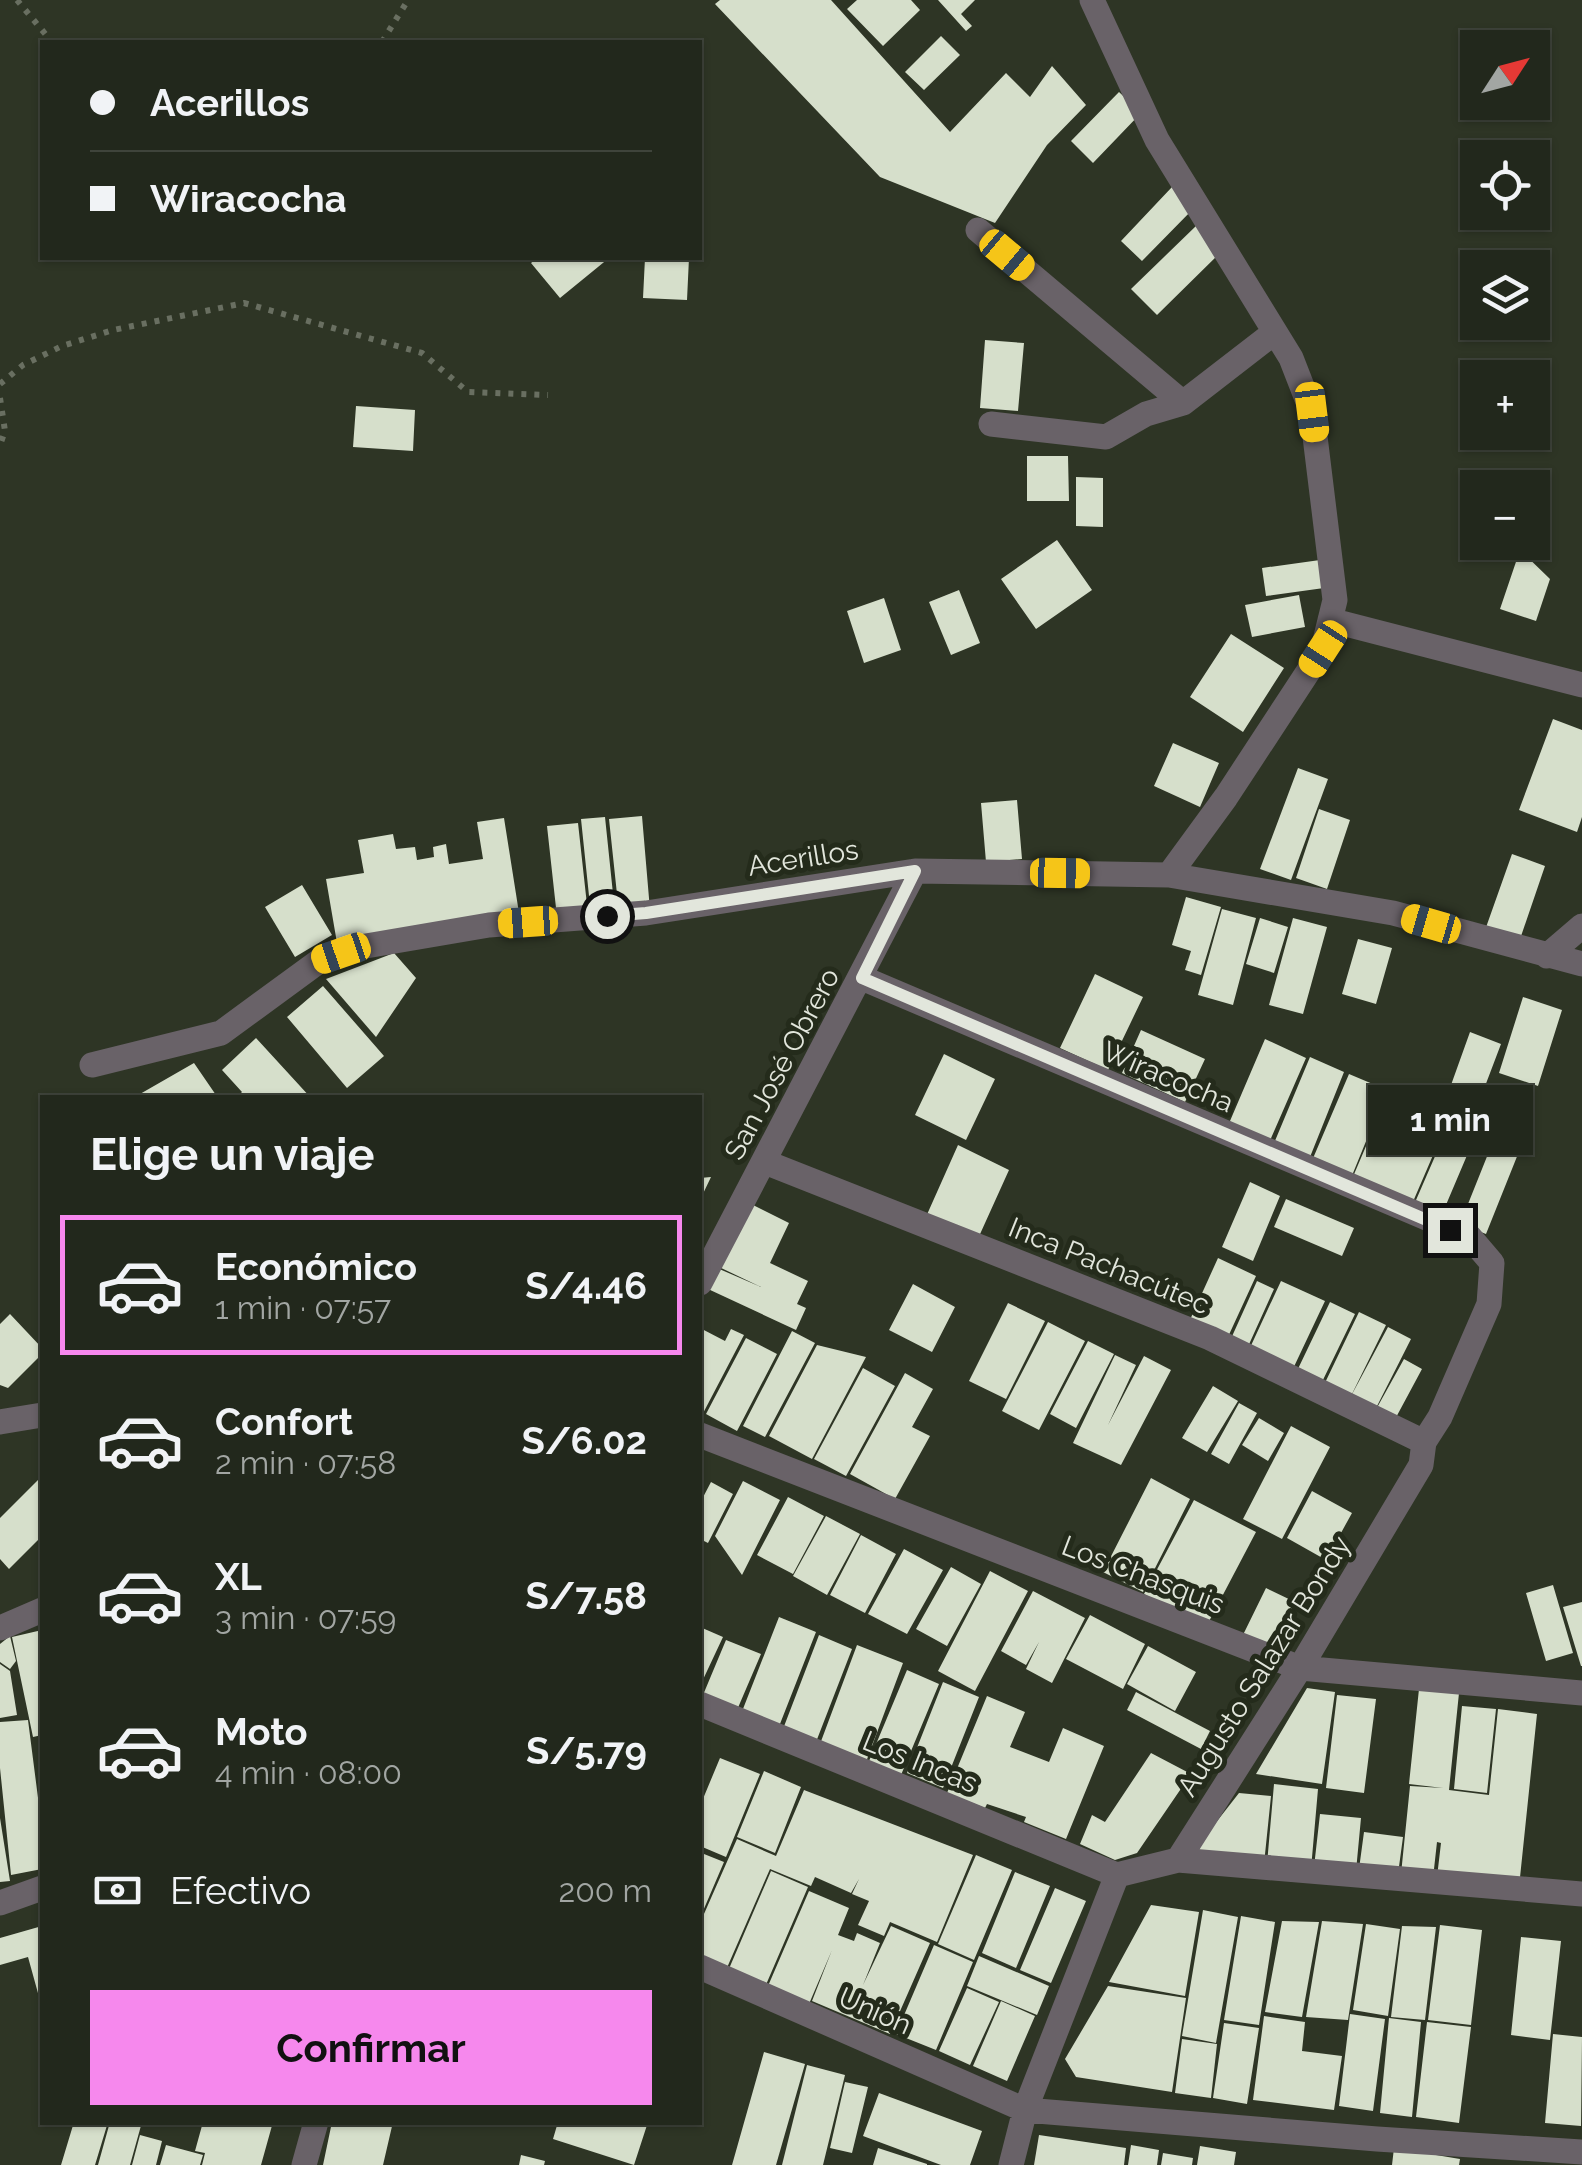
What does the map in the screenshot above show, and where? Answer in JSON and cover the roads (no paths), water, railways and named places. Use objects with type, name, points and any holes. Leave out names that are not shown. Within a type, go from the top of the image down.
[{"type":"street","points":[[1092,0],[1156,140],[1291,358],[1312,412],[1335,600],[1323,649],[1226,798],[1169,875]]},
{"type":"street","points":[[978,230],[1183,403]]},
{"type":"street","points":[[991,424],[1106,436],[1146,414],[1183,403],[1274,332]]},
{"type":"street","points":[[1330,620],[1582,685]]},
{"type":"street","name":"Acerillos","points":[[92,1065],[221,1033],[322,959],[360,946],[489,925],[646,913],[915,871],[1169,875],[1393,913],[1582,964]]},
{"type":"street","name":"San José Obrero","points":[[702,1279],[915,871]]},
{"type":"street","points":[[1546,956],[1582,926]]},
{"type":"street","name":"Wiracocha","points":[[862,978],[1450,1230]]},
{"type":"street","name":"Inca Pachacútec","points":[[764,1162],[1210,1338],[1424,1442]]},
{"type":"street","name":"Augusto Salazar Bondy","points":[[1178,1860],[1300,1668],[1421,1465],[1424,1442],[1440,1417],[1489,1304],[1492,1282],[1492,1262],[1481,1247],[1469,1236],[1450,1230]]},
{"type":"street","points":[[0,1422],[40,1415]]},
{"type":"street","name":"Los Chasquis","points":[[702,1436],[1300,1668],[1582,1693]]},
{"type":"street","points":[[0,1628],[40,1611]]},
{"type":"street","name":"Los Incas","points":[[702,1705],[1117,1875]]},
{"type":"street","points":[[1011,2165],[1025,2110],[1117,1875],[1178,1860],[1582,1894]]},
{"type":"street","points":[[0,1903],[40,1889]]},
{"type":"street","name":"Unión","points":[[702,1968],[1025,2110],[1375,2152],[1582,2152]]},
{"type":"street","points":[[304,2165],[315,2125]]}]
